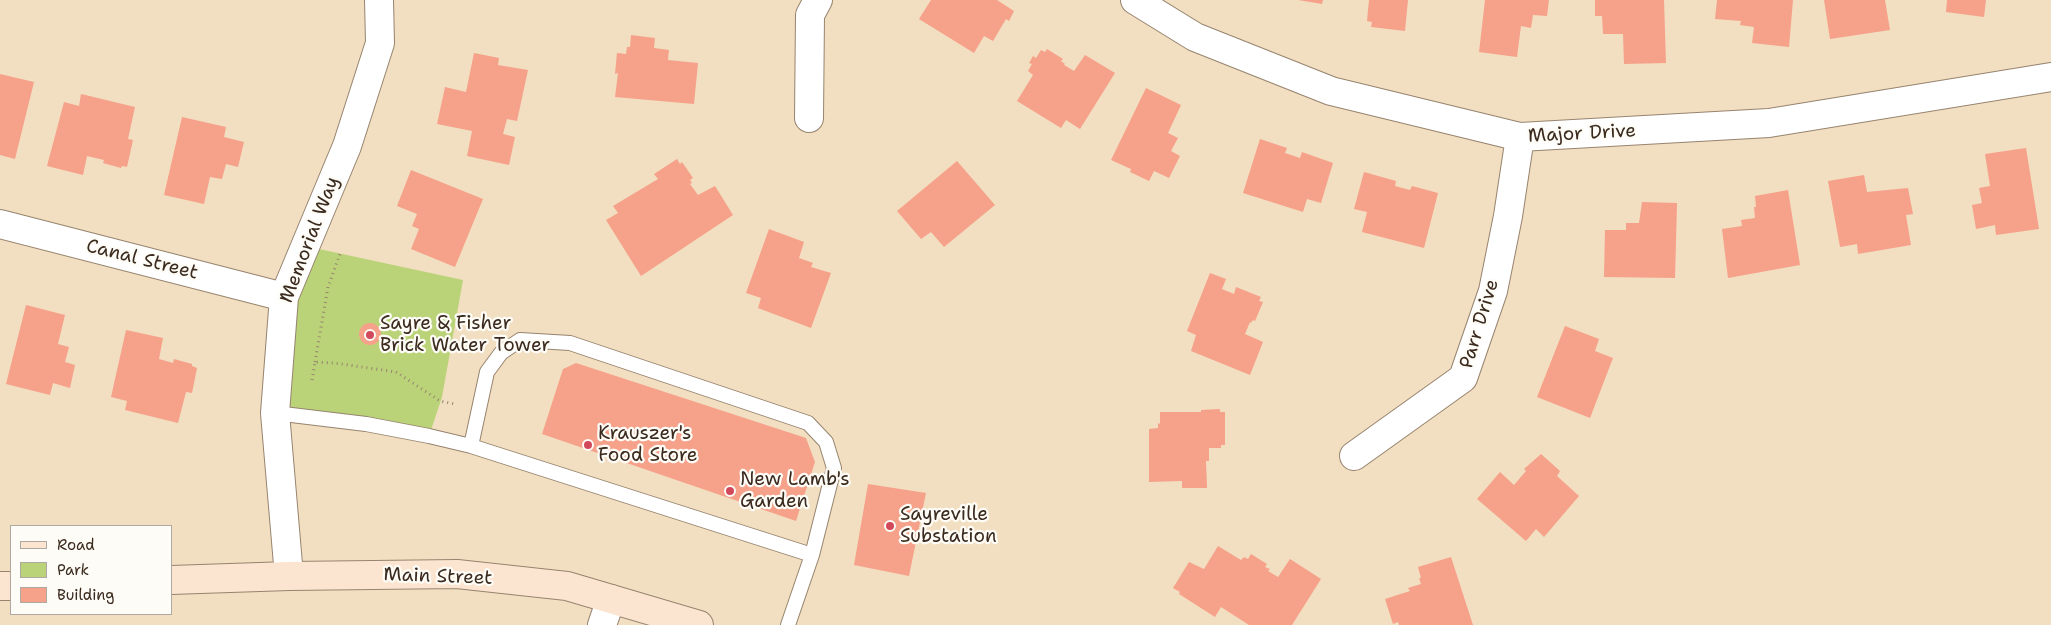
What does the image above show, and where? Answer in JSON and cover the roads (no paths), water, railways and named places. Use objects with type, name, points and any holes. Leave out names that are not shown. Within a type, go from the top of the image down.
[{"type":"main road","name":"Main Street","points":[[172,580],[289,576],[457,574],[567,586],[699,625]]},
{"type":"street","name":"Memorial Way","points":[[289,576],[275,412],[284,297],[347,146],[380,43],[379,0]]},
{"type":"street","points":[[809,118],[810,15],[818,0]]},
{"type":"street","name":"Major Drive","points":[[1135,0],[1195,37],[1331,91],[1520,138],[1769,123],[2051,78]]},
{"type":"street","name":"Parr Drive","points":[[1354,456],[1463,378],[1493,291],[1508,216],[1520,138]]},
{"type":"street","name":"Canal Street","points":[[0,224],[284,297]]},
{"type":"street","points":[[602,625],[611,599]]},
{"type":"lane","points":[[471,446],[487,372],[501,353],[520,340],[570,343],[808,423],[826,442],[834,468],[812,555],[788,625]]},
{"type":"lane","points":[[275,412],[375,426],[471,446],[812,555]]},
{"type":"place","name":"Sayre & Fisher Brick Water Tower","points":[[370,335]]},
{"type":"place","name":"Krauszer's Food Store","points":[[588,445]]},
{"type":"place","name":"New Lamb's Garden","points":[[730,491]]},
{"type":"place","name":"Sayreville Substation","points":[[890,526]]}]
